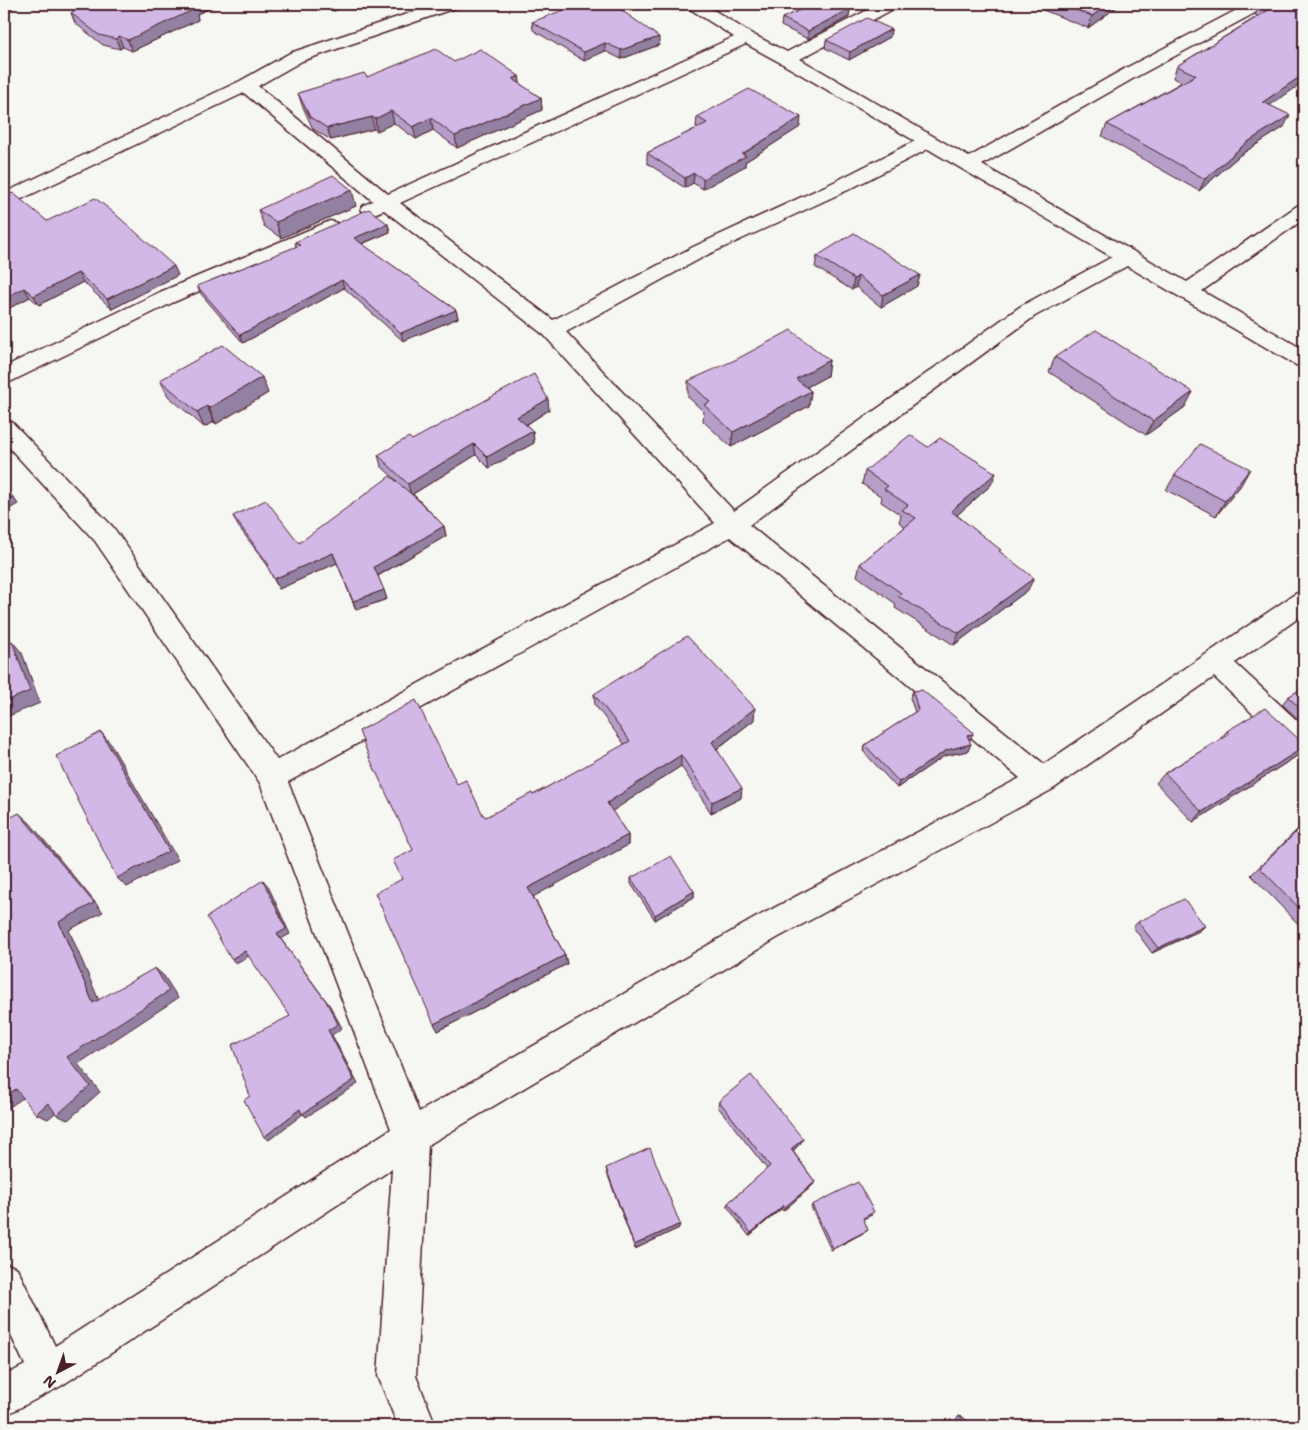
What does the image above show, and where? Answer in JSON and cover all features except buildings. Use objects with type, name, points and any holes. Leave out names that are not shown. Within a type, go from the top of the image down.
[{"type":"street","points":[[4,200],[246,85],[296,58],[452,4]]},
{"type":"street","points":[[693,4],[746,38],[786,59],[1304,360]]},
{"type":"street","points":[[786,59],[891,4]]},
{"type":"street","points":[[968,165],[1260,4]]},
{"type":"street","points":[[4,376],[167,297],[386,202],[746,38]]},
{"type":"street","points":[[246,85],[386,202],[552,330],[732,525],[1043,780]]},
{"type":"street","points":[[552,330],[700,251],[841,186],[928,142]]},
{"type":"street","points":[[1187,292],[1304,210]]},
{"type":"street","points":[[272,777],[732,525],[1028,311],[1127,257]]},
{"type":"street","points":[[4,428],[104,534],[272,777],[411,1136],[397,1376],[417,1426]]},
{"type":"street","points":[[4,1398],[48,1373],[411,1136],[766,928],[1043,780],[1304,602]]},
{"type":"street","points":[[1216,662],[1304,744]]},
{"type":"street","points":[[4,1281],[48,1373]]}]
